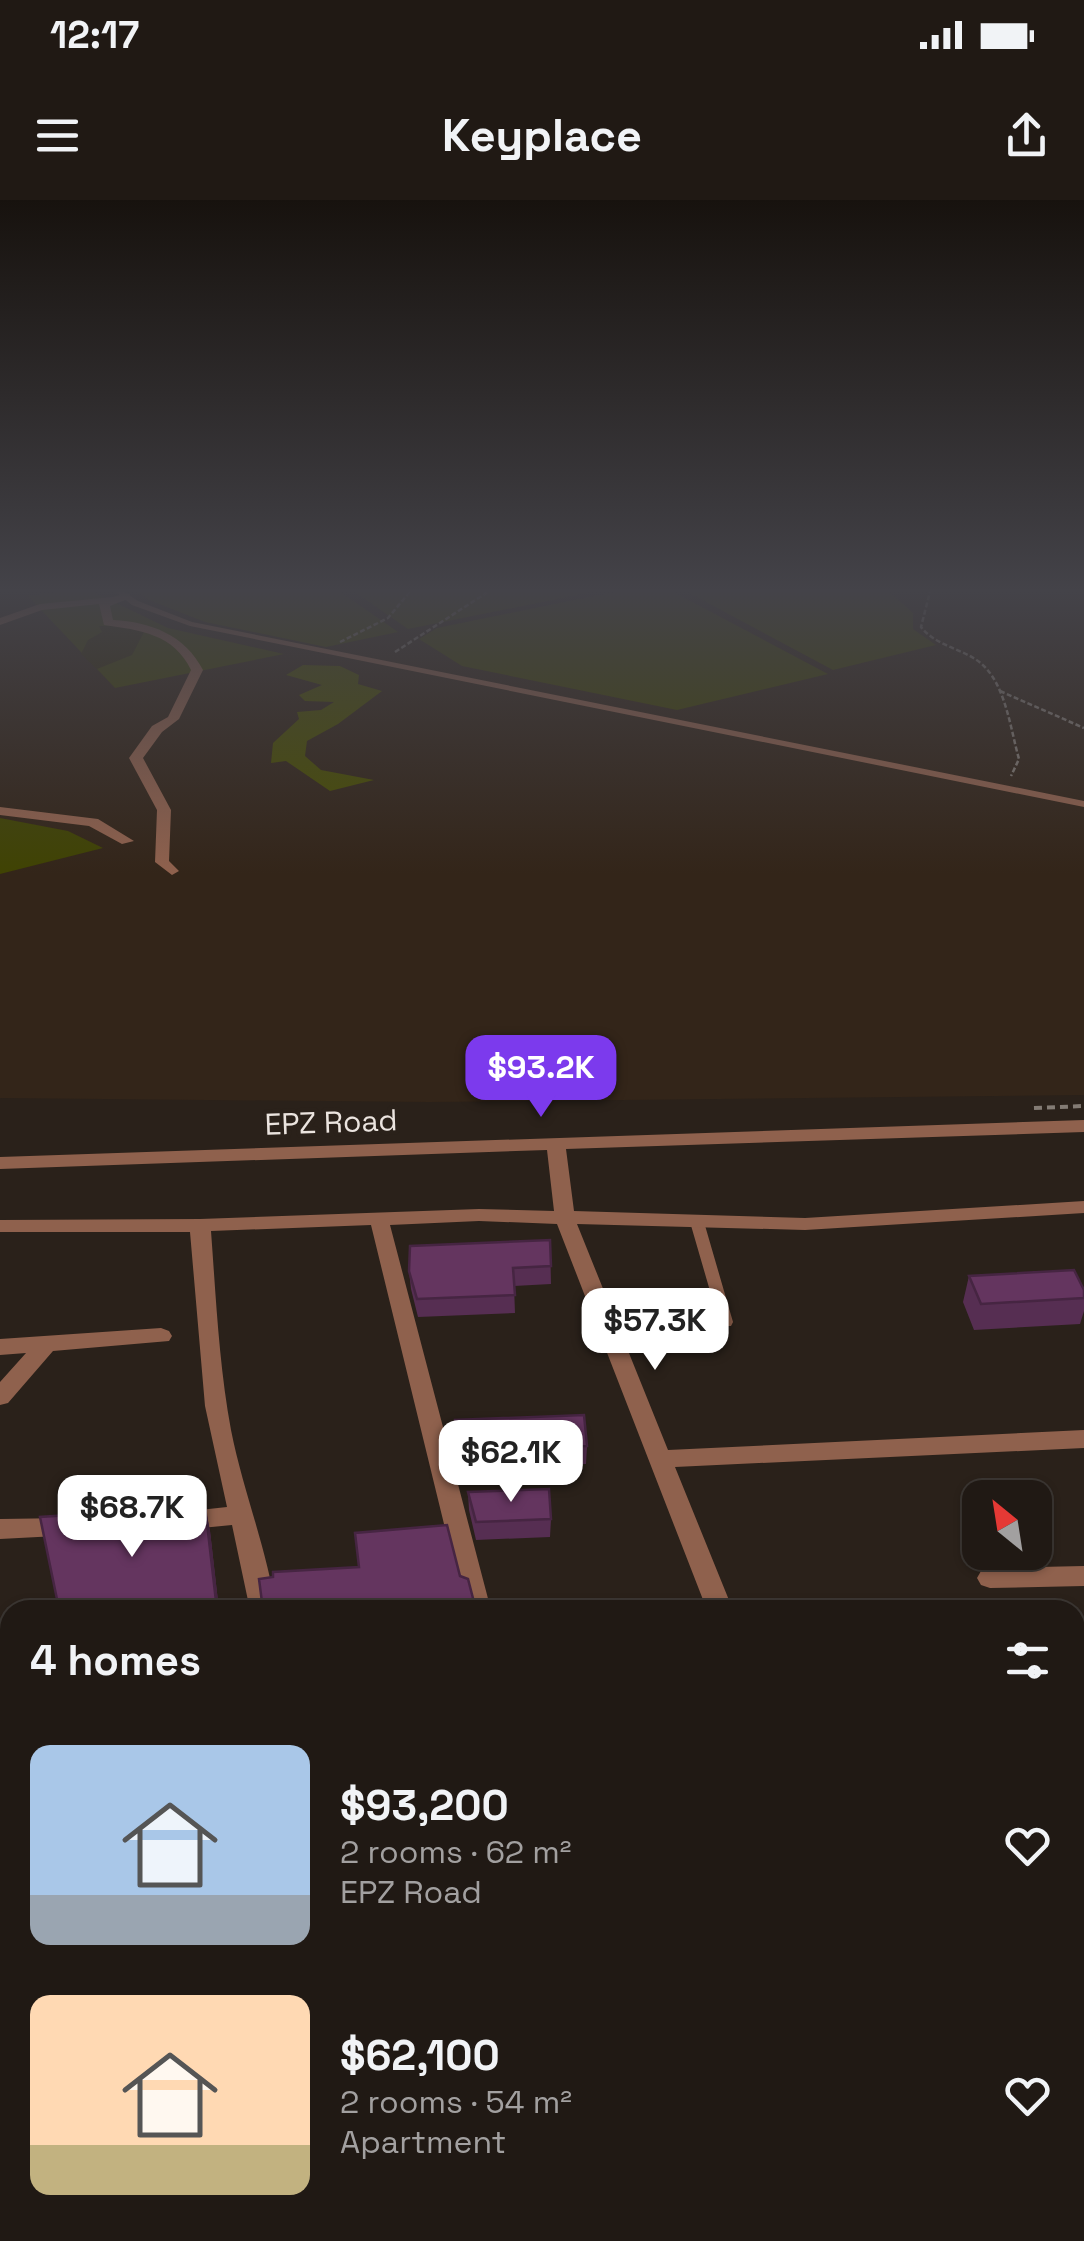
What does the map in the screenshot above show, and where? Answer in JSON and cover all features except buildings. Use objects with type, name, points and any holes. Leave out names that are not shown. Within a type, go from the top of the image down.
[{"type":"street","points":[[172,871],[162,862],[164,810],[136,758],[157,729],[174,719],[191,683]]},
{"type":"street","points":[[0,810],[93,822],[127,841]]},
{"type":"street","name":"EPZ Road","points":[[0,1162],[1084,1126]]},
{"type":"street","points":[[556,1144],[565,1218],[716,1600]]},
{"type":"street","points":[[0,1226],[479,1215],[805,1224],[1084,1207]]},
{"type":"street","points":[[379,1218],[475,1600]]},
{"type":"street","points":[[200,1224],[220,1429],[239,1515],[257,1566],[262,1600]]},
{"type":"street","points":[[0,1347],[161,1336]]},
{"type":"street","points":[[0,1397],[47,1344]]},
{"type":"street","points":[[661,1459],[1084,1438]]},
{"type":"street","points":[[163,1522],[239,1515]]},
{"type":"street","points":[[0,1529],[87,1528]]},
{"type":"street","points":[[990,1578],[1084,1576]]},
{"type":"lane","points":[[479,683],[1084,804]]},
{"type":"lane","points":[[697,1222],[726,1322]]},
{"type":"path","points":[[995,683],[1018,759],[1008,781]]},
{"type":"path","points":[[1000,690],[1084,728]]},
{"type":"shaded area","points":[[0,683],[1084,683],[1084,1095],[429,1102],[0,1098]]},
{"type":"shaded area","points":[[111,683],[139,683],[115,688]]},
{"type":"shaded area","points":[[316,683],[358,683],[382,691],[338,724],[307,741],[305,756],[321,770],[374,780],[330,791],[286,761],[271,763],[273,743],[299,719],[297,712],[321,710],[334,702],[305,701],[299,695],[322,685]]},
{"type":"shaded area","points":[[546,683],[789,683],[677,710]]},
{"type":"shaded area","points":[[0,818],[68,831],[103,848],[0,874]]}]
